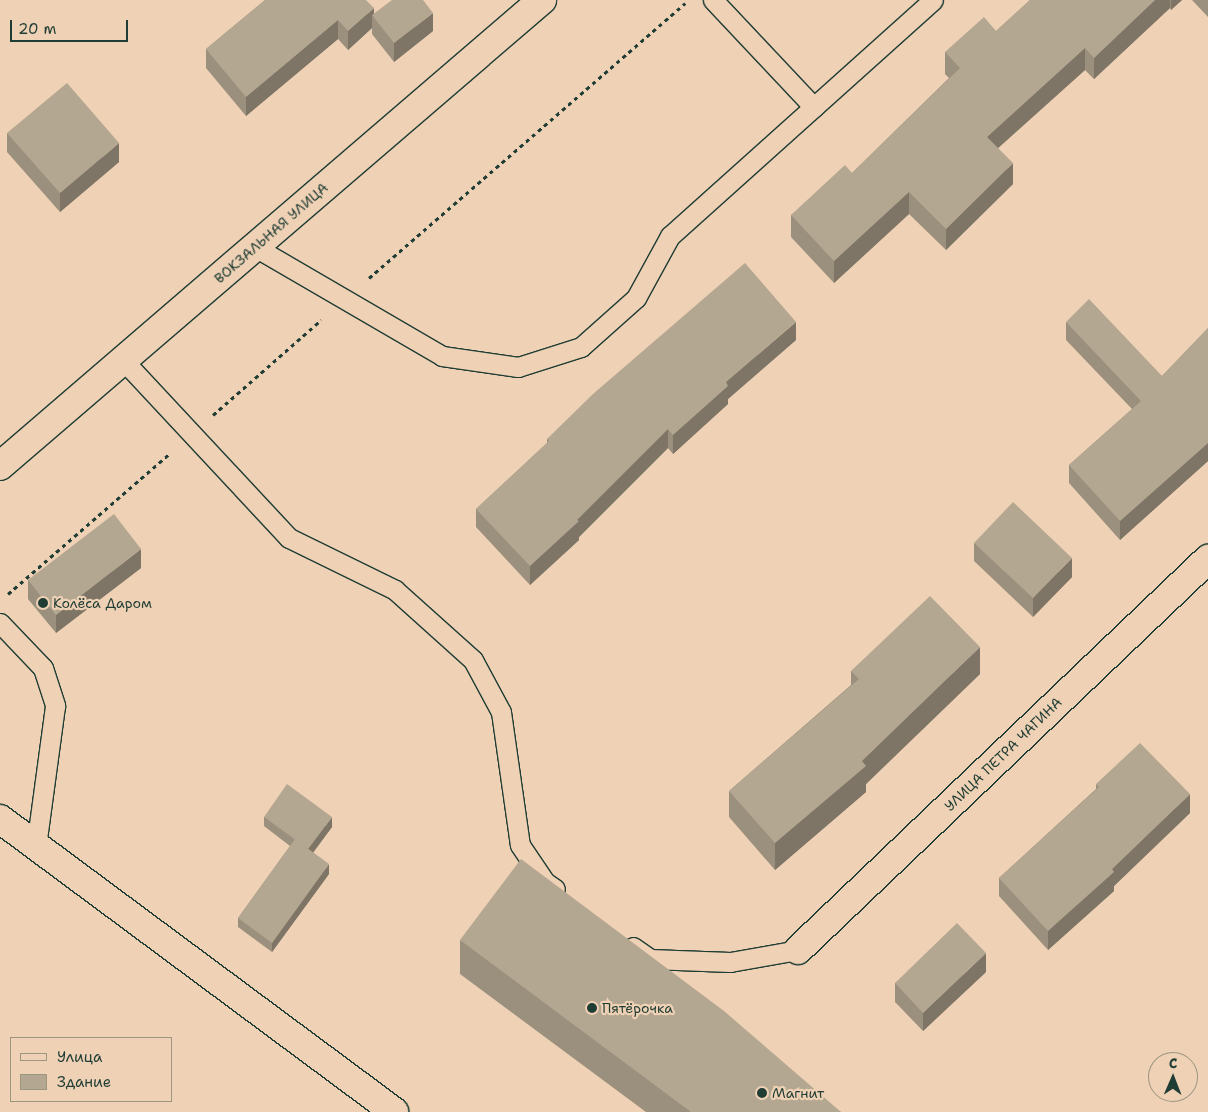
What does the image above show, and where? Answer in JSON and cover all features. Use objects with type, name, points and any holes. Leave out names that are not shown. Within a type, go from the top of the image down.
[{"type":"street","name":"ВОКЗАЛЬНАЯ УЛИЦА","points":[[0,466],[542,0]]},
{"type":"street","name":"УЛИЦА ПЕТРА ЧАГИНА","points":[[798,950],[1208,559]]},
{"type":"street","points":[[0,819],[394,1112]]},
{"type":"lane","points":[[713,0],[814,107]]},
{"type":"lane","points":[[255,247],[442,356],[518,367],[581,347],[636,298],[670,236],[933,0]]},
{"type":"lane","points":[[123,360],[289,538],[395,590],[473,660],[501,712],[520,845],[546,882],[570,900]]},
{"type":"lane","points":[[0,623],[43,668],[54,706],[36,846]]},
{"type":"lane","points":[[618,935],[650,959],[730,962],[798,950]]},
{"type":"building","points":[[265,0],[366,0],[374,8],[348,31],[338,20],[246,97],[206,49]]},
{"type":"building","points":[[392,0],[423,0],[433,13],[394,43],[372,15]]},
{"type":"building","points":[[1030,0],[1155,0],[1094,58],[1085,48],[987,137],[1013,163],[946,229],[909,192],[834,261],[791,215],[845,165],[852,173],[960,68],[945,52],[984,17],[996,31]]},
{"type":"building","points":[[67,83],[119,143],[60,193],[7,133]]},
{"type":"building","points":[[745,263],[796,322],[726,382],[728,386],[673,435],[668,429],[577,520],[579,521],[530,566],[476,509],[549,441],[547,439],[593,394]]},
{"type":"building","points":[[1089,299],[1162,376],[1208,328],[1208,443],[1120,521],[1069,465],[1141,401],[1066,322]]},
{"type":"building","points":[[1013,502],[1072,558],[1033,598],[974,543]]},
{"type":"building","points":[[114,514],[141,549],[56,615],[28,580]]},
{"type":"building","points":[[930,596],[980,647],[862,761],[866,766],[775,843],[729,791],[859,679],[851,671]]},
{"type":"building","points":[[1140,743],[1190,794],[1112,869],[1114,872],[1048,931],[999,878],[1099,787],[1096,784]]},
{"type":"building","points":[[287,784],[332,817],[308,849],[264,817]]},
{"type":"building","points":[[295,839],[329,864],[272,943],[238,918]]},
{"type":"building","points":[[521,859],[724,1011],[841,1112],[691,1112],[460,940]]},
{"type":"building","points":[[957,923],[986,953],[923,1013],[895,983]]},
{"type":"place","name":"Колёса Даром","points":[[43,603]]},
{"type":"place","name":"Пятёрочка","points":[[592,1008]]},
{"type":"place","name":"Магнит","points":[[762,1093]]}]
